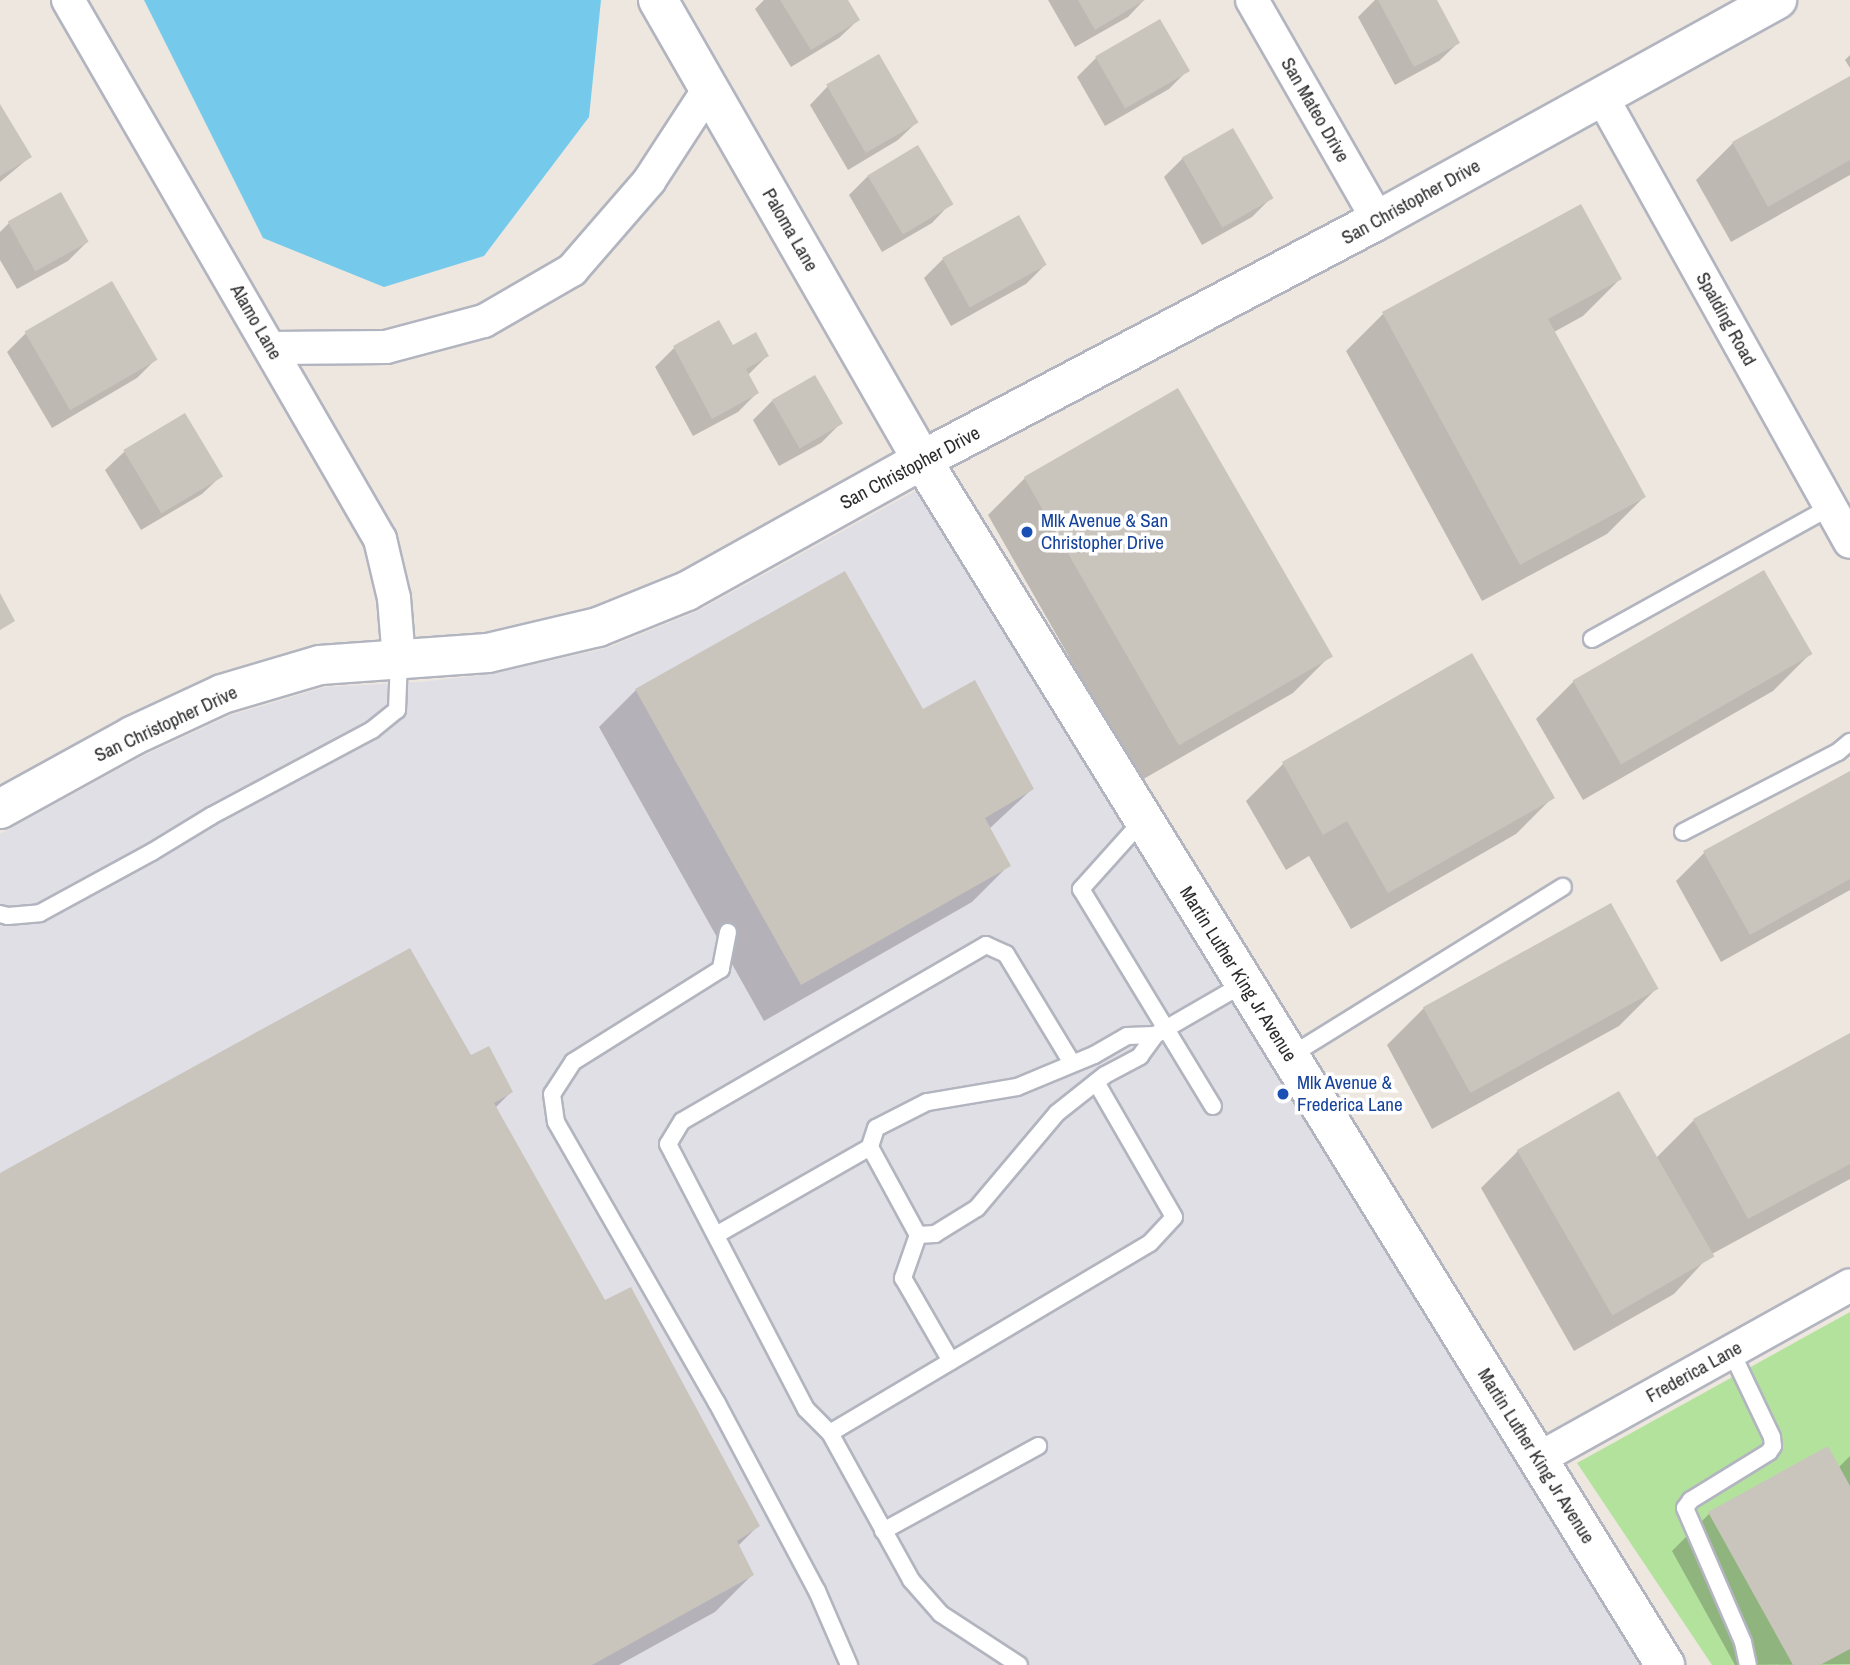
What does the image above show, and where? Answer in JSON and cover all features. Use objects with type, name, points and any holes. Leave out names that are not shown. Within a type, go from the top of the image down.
[{"type":"street","name":"Alamo Lane","points":[[68,0],[380,539],[394,598],[399,660]]},
{"type":"street","name":"Paloma Lane","points":[[658,0],[922,460]]},
{"type":"street","name":"San Mateo Drive","points":[[1252,0],[1378,220]]},
{"type":"street","name":"San Christopher Drive","points":[[0,808],[132,736],[222,694],[320,665],[488,653],[598,627],[687,591],[922,460],[1378,220],[1777,0]]},
{"type":"street","points":[[271,348],[386,347],[398,344],[484,321],[572,270],[649,181],[709,89]]},
{"type":"street","name":"Spalding Road","points":[[1602,97],[1850,542]]},
{"type":"street","name":"Martin Luther King Jr Avenue","points":[[922,460],[1665,1665]]},
{"type":"street","name":"Frederica Lane","points":[[1538,1459],[1850,1285]]},
{"type":"lane","points":[[1592,639],[1830,507]]},
{"type":"lane","points":[[0,914],[8,916],[40,913],[152,852],[211,816],[372,730],[397,710],[399,660]]},
{"type":"lane","points":[[1684,832],[1838,752],[1850,742]]},
{"type":"lane","points":[[1143,820],[1081,889],[1161,1032],[1213,1106]]},
{"type":"lane","points":[[1290,1056],[1563,887]]},
{"type":"lane","points":[[728,932],[721,969],[573,1062],[552,1094],[556,1122],[717,1403],[817,1591],[849,1665]]},
{"type":"lane","points":[[1019,1665],[941,1614],[911,1580],[830,1433],[806,1409],[668,1144],[682,1121],[986,944],[1006,954],[1072,1063]]},
{"type":"lane","points":[[918,1235],[935,1234],[977,1208],[1056,1113],[1096,1082],[1140,1056],[1161,1032],[1245,984]]},
{"type":"lane","points":[[716,1235],[870,1147],[876,1128],[927,1102],[1017,1087],[1094,1055],[1127,1036],[1161,1032]]},
{"type":"lane","points":[[830,1433],[1150,1243],[1174,1217],[1096,1082]]},
{"type":"lane","points":[[870,1147],[918,1235],[903,1278],[951,1361]]},
{"type":"lane","points":[[1731,1351],[1772,1437],[1773,1446],[1769,1452],[1691,1500],[1685,1508],[1743,1643],[1748,1665]]},
{"type":"lane","points":[[883,1531],[1038,1446]]},
{"type":"shaded area","points":[[917,490],[1641,1665],[0,1665],[0,834],[143,756],[231,715],[325,687],[420,682],[491,674],[607,648],[698,611]]},
{"type":"green space","points":[[1850,1312],[1850,1665],[1712,1665],[1577,1463]]},
{"type":"water","points":[[144,0],[601,0],[589,117],[484,256],[384,287],[263,238]]},
{"type":"building","points":[[780,0],[848,0],[860,20],[811,50]]},
{"type":"building","points":[[1078,0],[1145,0],[1095,30]]},
{"type":"building","points":[[1378,0],[1437,0],[1460,43],[1414,67]]},
{"type":"building","points":[[1160,19],[1190,71],[1125,108],[1095,57]]},
{"type":"building","points":[[879,54],[918,122],[866,153],[826,84]]},
{"type":"building","points":[[1850,76],[1850,160],[1768,207],[1732,142]]},
{"type":"building","points":[[0,104],[32,157],[0,176]]},
{"type":"building","points":[[1233,128],[1274,198],[1222,228],[1182,158]]},
{"type":"building","points":[[918,145],[954,204],[903,235],[867,175]]},
{"type":"building","points":[[61,192],[89,242],[35,271],[8,222]]},
{"type":"building","points":[[1581,204],[1622,279],[1548,319],[1646,497],[1520,565],[1382,312]]},
{"type":"building","points":[[1019,215],[1047,265],[970,308],[942,258]]},
{"type":"building","points":[[112,281],[158,360],[70,410],[25,332]]},
{"type":"building","points":[[719,320],[733,345],[756,332],[769,356],[746,369],[759,393],[712,419],[673,346]]},
{"type":"building","points":[[815,375],[843,423],[800,448],[772,400]]},
{"type":"building","points":[[1178,388],[1333,656],[1179,745],[1024,477]]},
{"type":"building","points":[[185,413],[223,476],[161,514],[123,450]]},
{"type":"building","points":[[1764,570],[1812,654],[1621,765],[1573,680]]},
{"type":"building","points":[[845,571],[923,709],[975,680],[1034,789],[985,818],[1011,866],[801,985],[635,689]]},
{"type":"building","points":[[0,593],[15,621],[0,630]]},
{"type":"building","points":[[1472,653],[1555,798],[1388,893],[1347,821],[1323,835],[1282,762]]},
{"type":"building","points":[[1850,771],[1850,879],[1750,935],[1703,851]]},
{"type":"building","points":[[1611,903],[1659,989],[1470,1093],[1423,1007]]},
{"type":"building","points":[[410,948],[471,1055],[489,1046],[513,1092],[494,1103],[605,1300],[631,1287],[760,1526],[737,1541],[754,1575],[592,1665],[0,1665],[0,1173]]},
{"type":"building","points":[[1850,1033],[1850,1164],[1748,1219],[1693,1119]]},
{"type":"building","points":[[1619,1091],[1714,1256],[1612,1315],[1517,1150]]},
{"type":"building","points":[[1828,1446],[1850,1486],[1850,1649],[1820,1665],[1793,1665],[1708,1512]]},
{"type":"place","name":"Mlk Avenue & San Christopher Drive","points":[[1027,532]]},
{"type":"place","name":"Mlk Avenue & Frederica Lane","points":[[1283,1094]]}]
